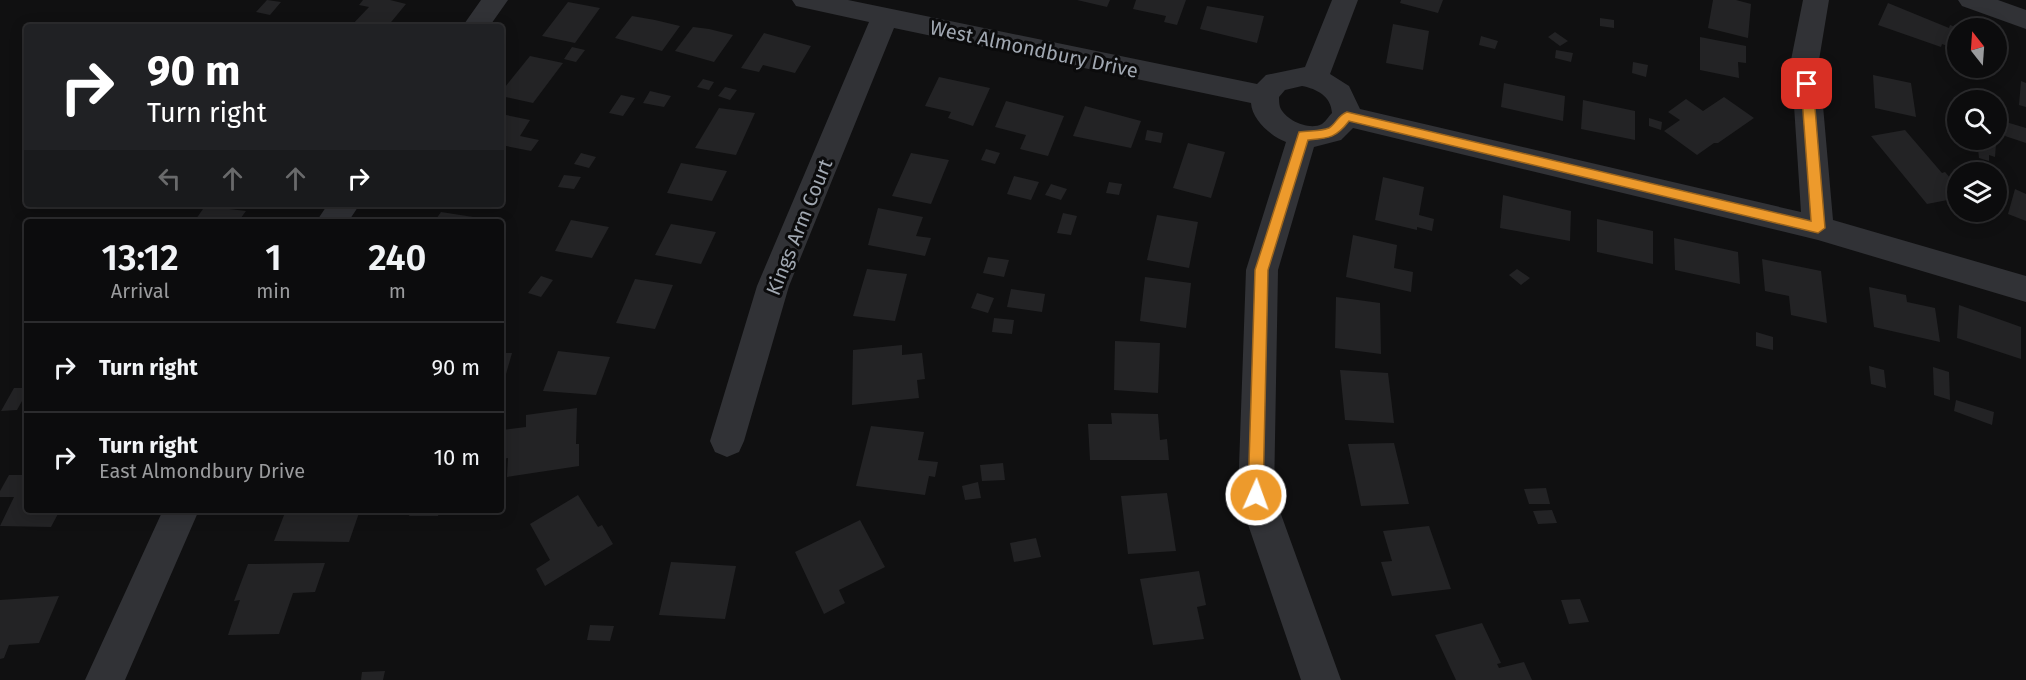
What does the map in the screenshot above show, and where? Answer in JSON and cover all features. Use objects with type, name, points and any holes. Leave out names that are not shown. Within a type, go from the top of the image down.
[{"type":"street","points":[[477,24],[495,0]]},
{"type":"street","name":"West Almondbury Drive","points":[[805,0],[1264,96]]},
{"type":"street","points":[[1315,78],[1345,0]]},
{"type":"street","points":[[1816,0],[1805,60],[1818,228]]},
{"type":"street","points":[[1971,0],[2026,20]]},
{"type":"street","name":"Kings Arm Court","points":[[727,441],[773,286],[884,18]]},
{"type":"street","points":[[1289,77],[1315,78],[1336,90],[1347,107],[1347,116],[1336,130],[1326,134],[1303,135],[1277,125],[1268,116],[1264,106],[1264,96],[1269,88],[1289,77]]},
{"type":"street","points":[[1347,116],[1818,228],[2026,289]]},
{"type":"street","points":[[1303,135],[1262,270],[1256,495],[1320,680]]},
{"type":"street","points":[[105,680],[180,513]]},
{"type":"building","points":[[267,0],[281,2],[270,15],[256,12]]},
{"type":"building","points":[[363,0],[390,0],[406,4],[389,24],[353,24],[369,7],[359,5]]},
{"type":"building","points":[[1077,0],[1110,0],[1107,7]]},
{"type":"building","points":[[1136,0],[1186,0],[1177,25],[1164,22],[1166,16],[1133,9]]},
{"type":"building","points":[[1401,0],[1443,0],[1438,13],[1400,3]]},
{"type":"building","points":[[1713,0],[1736,0],[1751,4],[1748,38],[1708,28]]},
{"type":"building","points":[[568,2],[600,8],[575,43],[542,36]]},
{"type":"building","points":[[1888,3],[1947,27],[1947,46],[1942,44],[1941,47],[1878,25]]},
{"type":"building","points":[[1207,6],[1264,16],[1257,43],[1200,29]]},
{"type":"building","points":[[632,16],[680,26],[662,51],[615,38]]},
{"type":"building","points":[[1600,18],[1614,20],[1614,28],[1600,26]]},
{"type":"building","points":[[1393,24],[1429,31],[1423,70],[1386,63]]},
{"type":"building","points":[[693,27],[733,35],[714,62],[675,51]]},
{"type":"building","points":[[1555,32],[1568,41],[1560,46],[1548,37]]},
{"type":"building","points":[[764,33],[811,46],[795,73],[763,65],[759,72],[741,68]]},
{"type":"building","points":[[1481,36],[1498,41],[1495,49],[1479,45]]},
{"type":"building","points":[[1700,37],[1746,46],[1746,63],[1738,62],[1739,78],[1700,70]]},
{"type":"building","points":[[572,47],[585,50],[576,62],[564,59]]},
{"type":"building","points":[[1556,50],[1573,53],[1571,62],[1555,58]]},
{"type":"building","points":[[530,56],[563,63],[533,103],[504,97],[504,88]]},
{"type":"building","points":[[1633,62],[1648,65],[1646,77],[1632,73]]},
{"type":"building","points":[[1873,75],[1911,83],[1916,117],[1875,108]]},
{"type":"building","points":[[939,77],[990,88],[973,126],[948,118],[951,112],[925,106]]},
{"type":"building","points":[[703,79],[714,82],[709,90],[697,87]]},
{"type":"building","points":[[2021,81],[2026,83],[2026,107],[2019,105]]},
{"type":"building","points":[[1504,83],[1565,96],[1563,121],[1501,107]]},
{"type":"building","points":[[725,87],[737,90],[730,100],[718,96]]},
{"type":"building","points":[[650,91],[671,96],[664,107],[643,103]]},
{"type":"building","points":[[621,95],[635,98],[623,116],[609,113]]},
{"type":"building","points":[[1724,97],[1754,118],[1697,155],[1664,131],[1680,120],[1668,112],[1686,99],[1703,111]]},
{"type":"building","points":[[1583,100],[1635,111],[1635,140],[1581,129]]},
{"type":"building","points":[[1006,101],[1064,116],[1048,156],[1020,149],[1026,135],[995,127]]},
{"type":"building","points":[[1085,106],[1141,121],[1131,148],[1073,136]]},
{"type":"building","points":[[719,108],[755,113],[736,155],[695,148]]},
{"type":"building","points":[[504,115],[530,120],[520,136],[539,140],[531,151],[504,146]]},
{"type":"building","points":[[1649,118],[1662,122],[1661,130],[1649,126]]},
{"type":"building","points":[[2007,122],[2026,128],[2026,143],[2007,137]]},
{"type":"building","points":[[1147,130],[1163,133],[1161,143],[1145,140]]},
{"type":"building","points":[[1905,130],[1942,173],[1947,174],[1947,200],[1927,204],[1871,136]]},
{"type":"building","points":[[1188,143],[1225,152],[1211,198],[1173,188]]},
{"type":"building","points":[[986,149],[1000,153],[995,164],[981,160]]},
{"type":"building","points":[[1978,150],[1996,150],[1995,157],[1989,155],[1989,161],[1979,158]]},
{"type":"building","points":[[581,153],[596,157],[589,168],[574,164]]},
{"type":"building","points":[[911,153],[949,160],[931,204],[892,196]]},
{"type":"building","points":[[681,163],[727,171],[712,201],[667,193]]},
{"type":"building","points":[[564,175],[581,177],[574,189],[558,187]]},
{"type":"building","points":[[1014,176],[1039,182],[1031,200],[1007,194]]},
{"type":"building","points":[[1383,177],[1424,187],[1419,215],[1434,219],[1432,231],[1417,227],[1417,230],[1375,220]]},
{"type":"building","points":[[1109,182],[1122,184],[1119,195],[1106,193]]},
{"type":"building","points":[[1051,184],[1067,189],[1061,200],[1045,195]]},
{"type":"building","points":[[2015,189],[2026,194],[2026,221],[2008,214]]},
{"type":"building","points":[[1503,195],[1571,211],[1570,241],[1500,228]]},
{"type":"building","points":[[204,207],[246,211],[240,219],[196,219]]},
{"type":"building","points":[[878,208],[923,217],[916,236],[931,238],[925,256],[868,245]]},
{"type":"building","points":[[441,212],[486,219],[436,219]]},
{"type":"building","points":[[1063,213],[1077,216],[1071,235],[1057,233]]},
{"type":"building","points":[[1157,215],[1198,222],[1189,268],[1147,260]]},
{"type":"building","points":[[1597,219],[1653,231],[1653,264],[1597,252]]},
{"type":"building","points":[[571,220],[609,227],[592,258],[555,251]]},
{"type":"building","points":[[671,224],[716,232],[701,264],[655,255]]},
{"type":"building","points":[[1353,235],[1397,245],[1394,268],[1413,272],[1411,292],[1346,277]]},
{"type":"building","points":[[1674,238],[1738,252],[1740,284],[1675,270]]},
{"type":"building","points":[[988,257],[1009,260],[1004,277],[983,273]]},
{"type":"building","points":[[1762,259],[1821,271],[1827,323],[1791,315],[1789,296],[1765,291]]},
{"type":"building","points":[[867,269],[907,274],[895,321],[853,316]]},
{"type":"building","points":[[1517,269],[1530,278],[1521,285],[1509,275]]},
{"type":"building","points":[[541,276],[553,280],[541,297],[528,293]]},
{"type":"building","points":[[1145,277],[1191,283],[1186,328],[1140,321]]},
{"type":"building","points":[[635,279],[673,285],[655,329],[616,323]]},
{"type":"building","points":[[1869,287],[1906,295],[1907,302],[1935,308],[1940,342],[1874,327]]},
{"type":"building","points":[[1011,289],[1045,294],[1042,312],[1007,307]]},
{"type":"building","points":[[977,293],[994,298],[988,313],[971,308]]},
{"type":"building","points":[[1336,297],[1380,303],[1381,354],[1335,348]]},
{"type":"building","points":[[1959,305],[2021,327],[2021,359],[1957,338]]},
{"type":"building","points":[[994,318],[1014,320],[1012,334],[992,332]]},
{"type":"building","points":[[1756,332],[1773,337],[1773,350],[1756,346]]},
{"type":"building","points":[[1115,341],[1160,343],[1158,393],[1114,390]]},
{"type":"building","points":[[902,345],[902,355],[922,353],[925,379],[917,380],[919,398],[852,405],[853,350]]},
{"type":"building","points":[[558,351],[610,357],[596,395],[543,391]]},
{"type":"building","points":[[504,353],[512,353],[504,381]]},
{"type":"building","points":[[1869,366],[1884,370],[1886,388],[1871,384]]},
{"type":"building","points":[[1933,367],[1949,372],[1950,400],[1934,395]]},
{"type":"building","points":[[1340,370],[1388,373],[1394,423],[1345,420]]},
{"type":"building","points":[[14,388],[24,388],[24,397],[17,410],[1,411]]},
{"type":"building","points":[[1956,400],[1994,412],[1992,425],[1954,411]]},
{"type":"building","points":[[577,408],[576,444],[579,444],[579,466],[507,477],[508,458],[504,459],[504,430],[526,427],[526,415]]},
{"type":"building","points":[[1111,413],[1158,414],[1160,440],[1167,439],[1169,460],[1090,460],[1088,424],[1112,424]]},
{"type":"building","points":[[871,426],[924,432],[918,460],[938,462],[935,477],[929,476],[925,495],[856,486]]},
{"type":"building","points":[[1394,443],[1409,504],[1361,506],[1348,444]]},
{"type":"building","points":[[1003,463],[1005,480],[982,481],[980,465]]},
{"type":"building","points":[[9,475],[24,475],[24,513],[58,513],[51,527],[0,526],[14,497],[0,497],[0,491]]},
{"type":"building","points":[[978,482],[981,498],[965,500],[962,486]]},
{"type":"building","points":[[1546,488],[1550,504],[1529,504],[1524,489]]},
{"type":"building","points":[[1167,493],[1176,551],[1128,554],[1121,496]]},
{"type":"building","points":[[578,495],[598,527],[602,525],[613,544],[545,586],[536,569],[550,560],[530,524]]},
{"type":"building","points":[[1552,510],[1557,523],[1538,524],[1533,511]]},
{"type":"building","points":[[285,513],[359,513],[349,542],[274,541]]},
{"type":"building","points":[[410,513],[439,513],[438,516],[409,516]]},
{"type":"building","points":[[860,520],[885,567],[839,590],[845,603],[824,614],[795,552]]},
{"type":"building","points":[[1429,526],[1451,589],[1392,596],[1381,562],[1392,561],[1383,531]]},
{"type":"building","points":[[1036,538],[1041,557],[1014,562],[1010,543]]},
{"type":"building","points":[[671,562],[736,566],[725,619],[659,615]]},
{"type":"building","points":[[325,563],[315,592],[293,593],[279,634],[228,635],[240,600],[234,601],[248,564]]},
{"type":"building","points":[[1199,571],[1206,605],[1197,607],[1204,639],[1153,645],[1140,579]]},
{"type":"building","points":[[59,596],[39,643],[9,645],[4,658],[0,659],[0,600]]},
{"type":"building","points":[[1580,599],[1589,622],[1569,624],[1561,600]]},
{"type":"building","points":[[1482,623],[1501,663],[1497,664],[1499,668],[1524,662],[1532,680],[1456,680],[1435,635]]},
{"type":"building","points":[[590,625],[614,626],[610,641],[587,640]]},
{"type":"building","points":[[385,671],[383,680],[361,680],[362,672]]},
{"type":"route","points":[[1256,495],[1262,270],[1303,135],[1315,136],[1336,130],[1347,116],[1818,228],[1807,84]]}]
